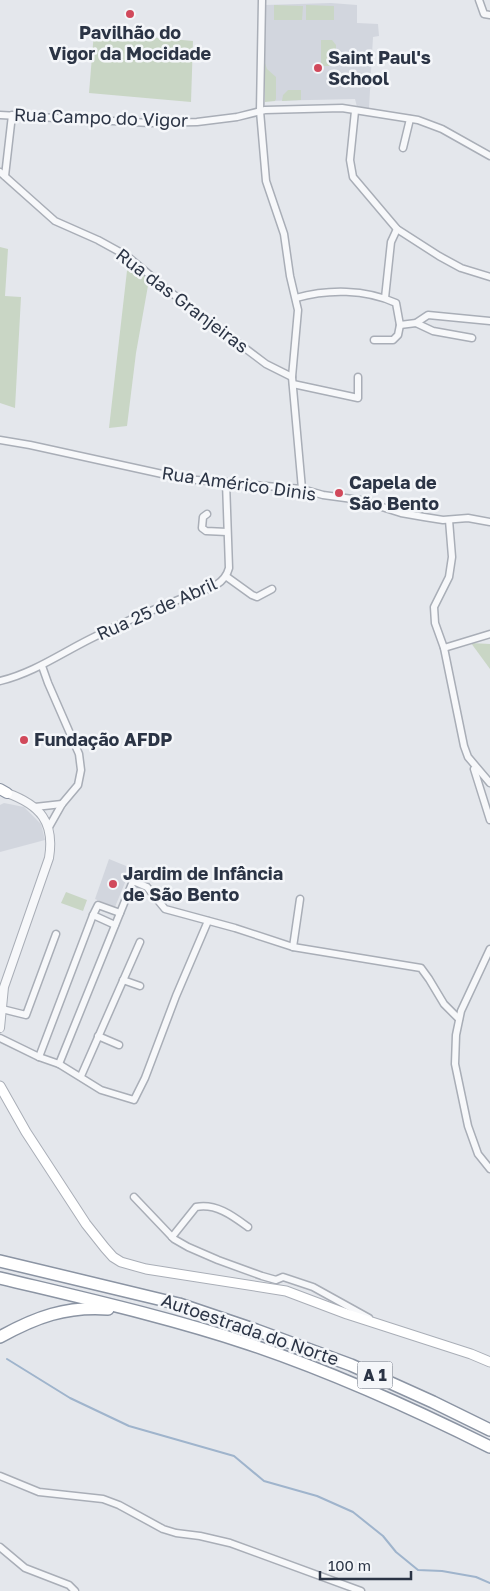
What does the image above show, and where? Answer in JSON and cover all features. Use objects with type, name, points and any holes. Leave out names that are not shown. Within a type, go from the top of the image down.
[{"type":"highway","name":"Autoestrada do Norte","points":[[0,1261],[179,1304],[256,1330],[351,1365],[490,1430]]},
{"type":"highway","name":"Autoestrada do Norte","points":[[0,1278],[137,1312],[250,1344],[346,1380],[428,1416],[490,1447]]},
{"type":"highway","points":[[0,1337],[40,1317],[64,1311],[96,1308],[137,1312]]},
{"type":"main road","points":[[0,1086],[26,1132],[86,1224],[113,1257],[132,1266],[274,1284],[347,1314],[471,1354],[490,1362]]},
{"type":"street","points":[[262,0],[260,111],[266,181],[284,234],[290,276],[298,310],[292,380],[302,489]]},
{"type":"street","points":[[479,0],[484,14],[490,15]]},
{"type":"street","name":"Rua Campo do Vigor","points":[[0,115],[159,123],[210,121],[266,110],[333,108],[418,120],[442,129],[490,156]]},
{"type":"street","points":[[355,111],[350,160],[353,177],[397,229],[461,268],[490,277]]},
{"type":"street","points":[[2,174],[12,115]]},
{"type":"street","points":[[403,148],[410,119]]},
{"type":"street","name":"Rua das Granjeiras","points":[[2,174],[55,221],[127,256],[266,364],[292,380],[358,398],[358,376]]},
{"type":"street","points":[[385,298],[391,242],[397,229]]},
{"type":"street","points":[[296,298],[313,293],[357,292],[385,298],[396,303],[400,325],[398,335],[393,340],[374,340]]},
{"type":"street","points":[[400,325],[416,323],[428,315],[490,321]]},
{"type":"street","points":[[416,323],[433,331],[472,338]]},
{"type":"street","name":"Rua Américo Dinis","points":[[0,440],[185,479],[302,489],[323,495],[360,500],[401,512],[449,520],[468,518],[490,522]]},
{"type":"street","name":"Rua 25 de Abril","points":[[0,681],[42,666],[88,639],[148,611],[216,586],[227,577],[229,568],[226,532],[226,482]]},
{"type":"street","points":[[207,514],[203,517],[203,529],[209,532],[226,532]]},
{"type":"street","points":[[449,520],[452,557],[449,577],[434,608],[435,623],[444,648],[464,746],[468,757],[490,783]]},
{"type":"street","points":[[227,577],[252,596],[257,597],[272,588]]},
{"type":"street","points":[[444,648],[490,634]]},
{"type":"street","points":[[42,666],[79,754],[81,770],[78,785],[62,804],[48,827]]},
{"type":"street","points":[[473,763],[490,820]]},
{"type":"street","points":[[0,1028],[4,987],[49,858],[52,843],[48,827],[41,812],[22,798],[2,792]]},
{"type":"street","points":[[35,807],[62,804]]},
{"type":"street","points":[[49,806],[54,810],[55,816]]},
{"type":"street","points":[[59,1064],[133,881],[146,887],[164,909],[235,928],[292,947],[421,968],[430,979],[444,1004],[459,1019]]},
{"type":"street","points":[[292,947],[300,899]]},
{"type":"street","points":[[39,1057],[98,905],[120,913]]},
{"type":"street","points":[[93,915],[115,925]]},
{"type":"street","points":[[0,1038],[39,1057],[59,1064],[101,1090],[134,1100],[145,1078],[176,996],[208,921]]},
{"type":"street","points":[[2,1008],[26,1015],[56,934]]},
{"type":"street","points":[[81,1076],[140,942]]},
{"type":"street","points":[[490,949],[461,1011],[454,1064],[468,1126],[478,1154],[490,1169]]},
{"type":"street","points":[[123,980],[140,986]]},
{"type":"street","points":[[98,1036],[119,1045]]},
{"type":"street","points":[[134,1197],[172,1237],[188,1247],[274,1284],[283,1277],[313,1287],[381,1325]]},
{"type":"street","points":[[172,1237],[196,1207],[203,1205],[216,1208],[248,1227]]},
{"type":"street","points":[[0,1476],[39,1492],[103,1499],[119,1505],[176,1534],[200,1536],[230,1543],[361,1591]]},
{"type":"street","points":[[0,1546],[25,1568],[69,1585],[75,1591]]},
{"type":"shaded area","name":"Saint Paul's School","points":[[331,3],[357,5],[357,23],[378,24],[379,36],[373,37],[369,108],[357,107],[355,99],[265,101],[265,5]]},
{"type":"shaded area","points":[[4,803],[24,807],[41,824],[45,840],[0,852],[0,805]]},
{"type":"shaded area","name":"Jardim de Infância de São Bento","points":[[109,859],[131,868],[115,907],[95,899]]},
{"type":"green space","points":[[274,5],[303,6],[302,20],[274,20]]},
{"type":"green space","points":[[306,5],[334,6],[334,20],[306,20]]},
{"type":"green space","points":[[94,32],[193,41],[191,102],[89,93]]},
{"type":"green space","points":[[321,40],[332,40],[336,45],[336,66],[321,66]]},
{"type":"green space","points":[[265,63],[267,69],[276,77],[275,101],[265,102]]},
{"type":"green space","points":[[288,90],[301,90],[301,100],[282,101],[283,95]]},
{"type":"green space","points":[[0,247],[8,249],[5,296],[21,297],[15,408],[0,403]]},
{"type":"green space","points":[[128,262],[149,280],[136,353],[127,426],[109,428]]},
{"type":"green space","points":[[471,643],[490,644],[490,669]]},
{"type":"green space","points":[[66,892],[87,900],[83,911],[61,903]]},
{"type":"waterway","points":[[7,1359],[70,1398],[129,1426],[234,1456],[264,1481],[317,1496],[353,1512],[383,1536],[396,1552],[418,1570],[442,1571],[476,1577],[490,1583]]},
{"type":"place","name":"Pavilhão do Vigor da Mocidade","points":[[130,14]]},
{"type":"place","name":"Saint Paul's School","points":[[318,68]]},
{"type":"place","name":"Capela de São Bento","points":[[339,493]]},
{"type":"place","name":"Fundação AFDP","points":[[24,740]]},
{"type":"place","name":"Jardim de Infância de São Bento","points":[[113,884]]}]
